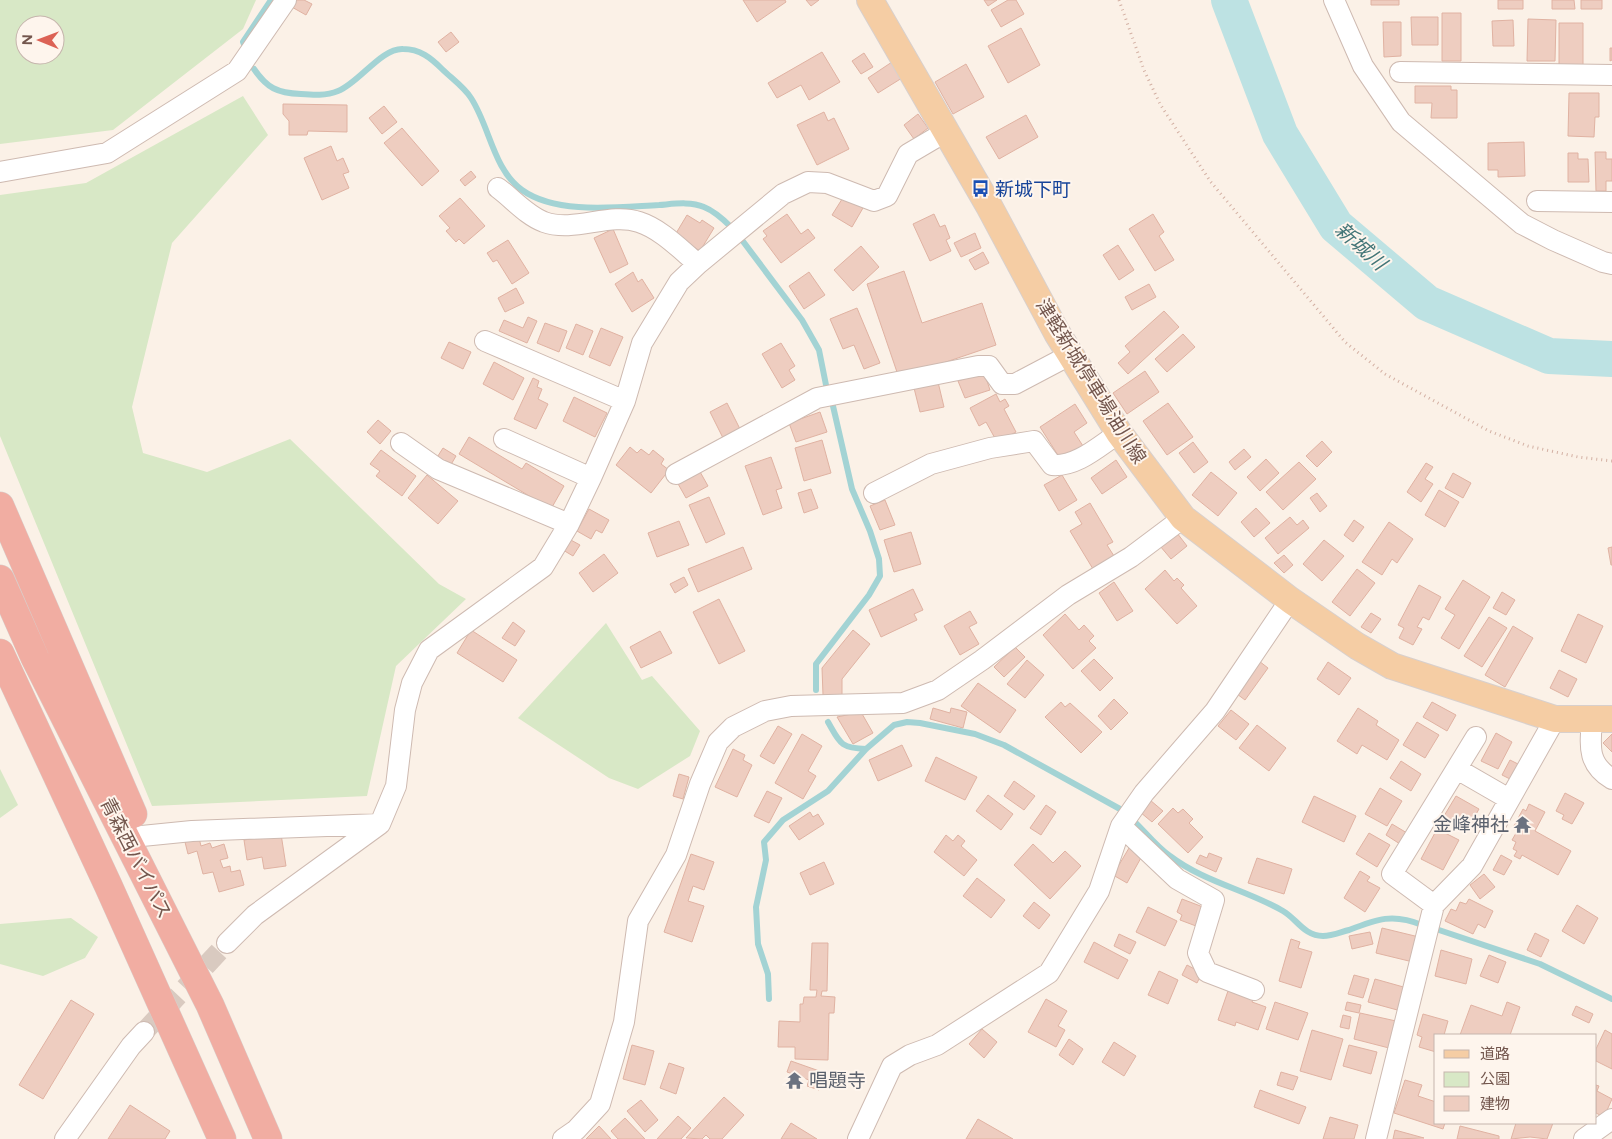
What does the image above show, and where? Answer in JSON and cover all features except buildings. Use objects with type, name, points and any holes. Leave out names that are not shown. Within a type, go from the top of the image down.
[{"type":"highway","points":[[0,506],[142,836],[210,1005]]},
{"type":"highway","name":"青森西バイパス","points":[[0,579],[35,658],[210,1005],[268,1139]]},
{"type":"highway","name":"青森西バイパス","points":[[0,653],[108,885],[222,1139]]},
{"type":"highway","points":[[0,691],[108,885]]},
{"type":"main road","name":"津軽新城停車場油川線","points":[[870,0],[947,131],[1070,355],[1119,433],[1183,518],[1290,600],[1357,646],[1392,666],[1555,719],[1602,719]]},
{"type":"street","points":[[0,172],[108,153],[238,71],[286,0]]},
{"type":"street","points":[[1334,0],[1363,66],[1401,122],[1522,224],[1553,240],[1603,262],[1612,264]]},
{"type":"street","points":[[1400,72],[1612,75]]},
{"type":"street","points":[[227,943],[255,915],[380,824],[396,786],[407,701],[412,683],[429,650],[542,567],[569,524],[591,478],[625,401],[642,343],[679,282],[783,194],[808,182],[827,183],[874,201],[887,196],[908,154],[947,131]]},
{"type":"street","points":[[498,188],[529,214],[546,223],[571,225],[621,219],[637,221],[653,228],[698,264]]},
{"type":"street","points":[[1537,201],[1612,202]]},
{"type":"street","points":[[485,341],[625,401]]},
{"type":"street","points":[[676,474],[817,398],[978,366],[989,366],[1002,384],[1015,384],[1070,355]]},
{"type":"street","points":[[874,493],[931,464],[990,448],[1034,441],[1052,465],[1063,466],[1077,460],[1119,433]]},
{"type":"street","points":[[504,439],[591,478]]},
{"type":"street","points":[[401,443],[438,469],[569,524]]},
{"type":"street","points":[[563,1139],[576,1130],[600,1104],[624,1022],[638,921],[676,855],[700,784],[718,742],[733,727],[764,711],[791,706],[904,703],[938,690],[982,660],[1068,595],[1130,557],[1183,518]]},
{"type":"street","points":[[858,1139],[892,1066],[910,1055],[937,1045],[1049,974],[1098,891],[1122,826],[1144,793],[1215,711],[1290,600]]},
{"type":"street","points":[[1376,1139],[1434,904],[1472,866],[1555,719]]},
{"type":"street","points":[[1602,719],[1590,743],[1593,759],[1600,772],[1612,780]]},
{"type":"street","points":[[1434,904],[1392,874],[1476,737]]},
{"type":"street","points":[[1456,769],[1509,799]]},
{"type":"street","points":[[142,836],[192,831],[380,824]]},
{"type":"street","points":[[1122,826],[1177,879],[1214,900],[1198,953],[1207,972],[1254,990]]},
{"type":"street","points":[[65,1139],[131,1046],[144,1032]]},
{"type":"street","points":[[1584,1139],[1612,1120]]},
{"type":"path","points":[[1120,0],[1144,70],[1165,112],[1210,181],[1344,342],[1386,374],[1489,430],[1528,446],[1612,461]]},
{"type":"green space","points":[[0,0],[256,0],[243,29],[113,130],[0,144]]},
{"type":"green space","points":[[243,96],[268,135],[172,243],[132,407],[143,453],[207,472],[290,439],[439,584],[466,599],[396,666],[367,796],[152,806],[0,436],[0,195],[86,183]]},
{"type":"green space","points":[[606,623],[642,680],[652,676],[700,731],[690,756],[638,789],[609,778],[518,718]]},
{"type":"green space","points":[[0,769],[18,805],[0,818]]},
{"type":"green space","points":[[71,918],[98,937],[85,958],[43,976],[0,964],[0,924]]},
{"type":"waterway","points":[[245,47],[243,42],[271,0]]},
{"type":"waterway","name":"新城川","points":[[1229,0],[1280,134],[1336,226],[1427,303],[1549,356],[1612,359]]},
{"type":"waterway","points":[[254,69],[263,81],[279,91],[315,95],[333,93],[346,87],[387,54],[395,50],[409,49],[425,55],[434,61],[468,94],[477,109],[504,171],[522,190],[536,198],[552,203],[588,208],[687,203],[704,207],[722,218],[731,227]]},
{"type":"waterway","points":[[742,240],[802,320],[819,350],[826,385]]},
{"type":"waterway","points":[[816,690],[816,664],[869,595],[880,576],[879,559],[870,531],[852,489],[833,406]]},
{"type":"waterway","points":[[828,722],[838,740],[846,746],[866,749]]},
{"type":"waterway","points":[[769,999],[768,974],[758,944],[756,907],[766,860],[764,842],[783,820],[828,791],[866,749],[894,725],[907,722],[920,723],[975,734],[1004,745],[1120,809]]},
{"type":"waterway","points":[[1135,822],[1161,848],[1183,865],[1283,911],[1306,930],[1316,935],[1330,935],[1377,920],[1394,918],[1422,925]]},
{"type":"waterway","points":[[1439,930],[1540,964],[1612,999]]},
{"type":"tunnel","points":[[144,1032],[227,943]]},
{"type":"place","name":"新城下町","points":[[981,189]]},
{"type":"place","name":"金峰神社","points":[[1523,824]]},
{"type":"place","name":"唱題寺","points":[[795,1080]]}]
